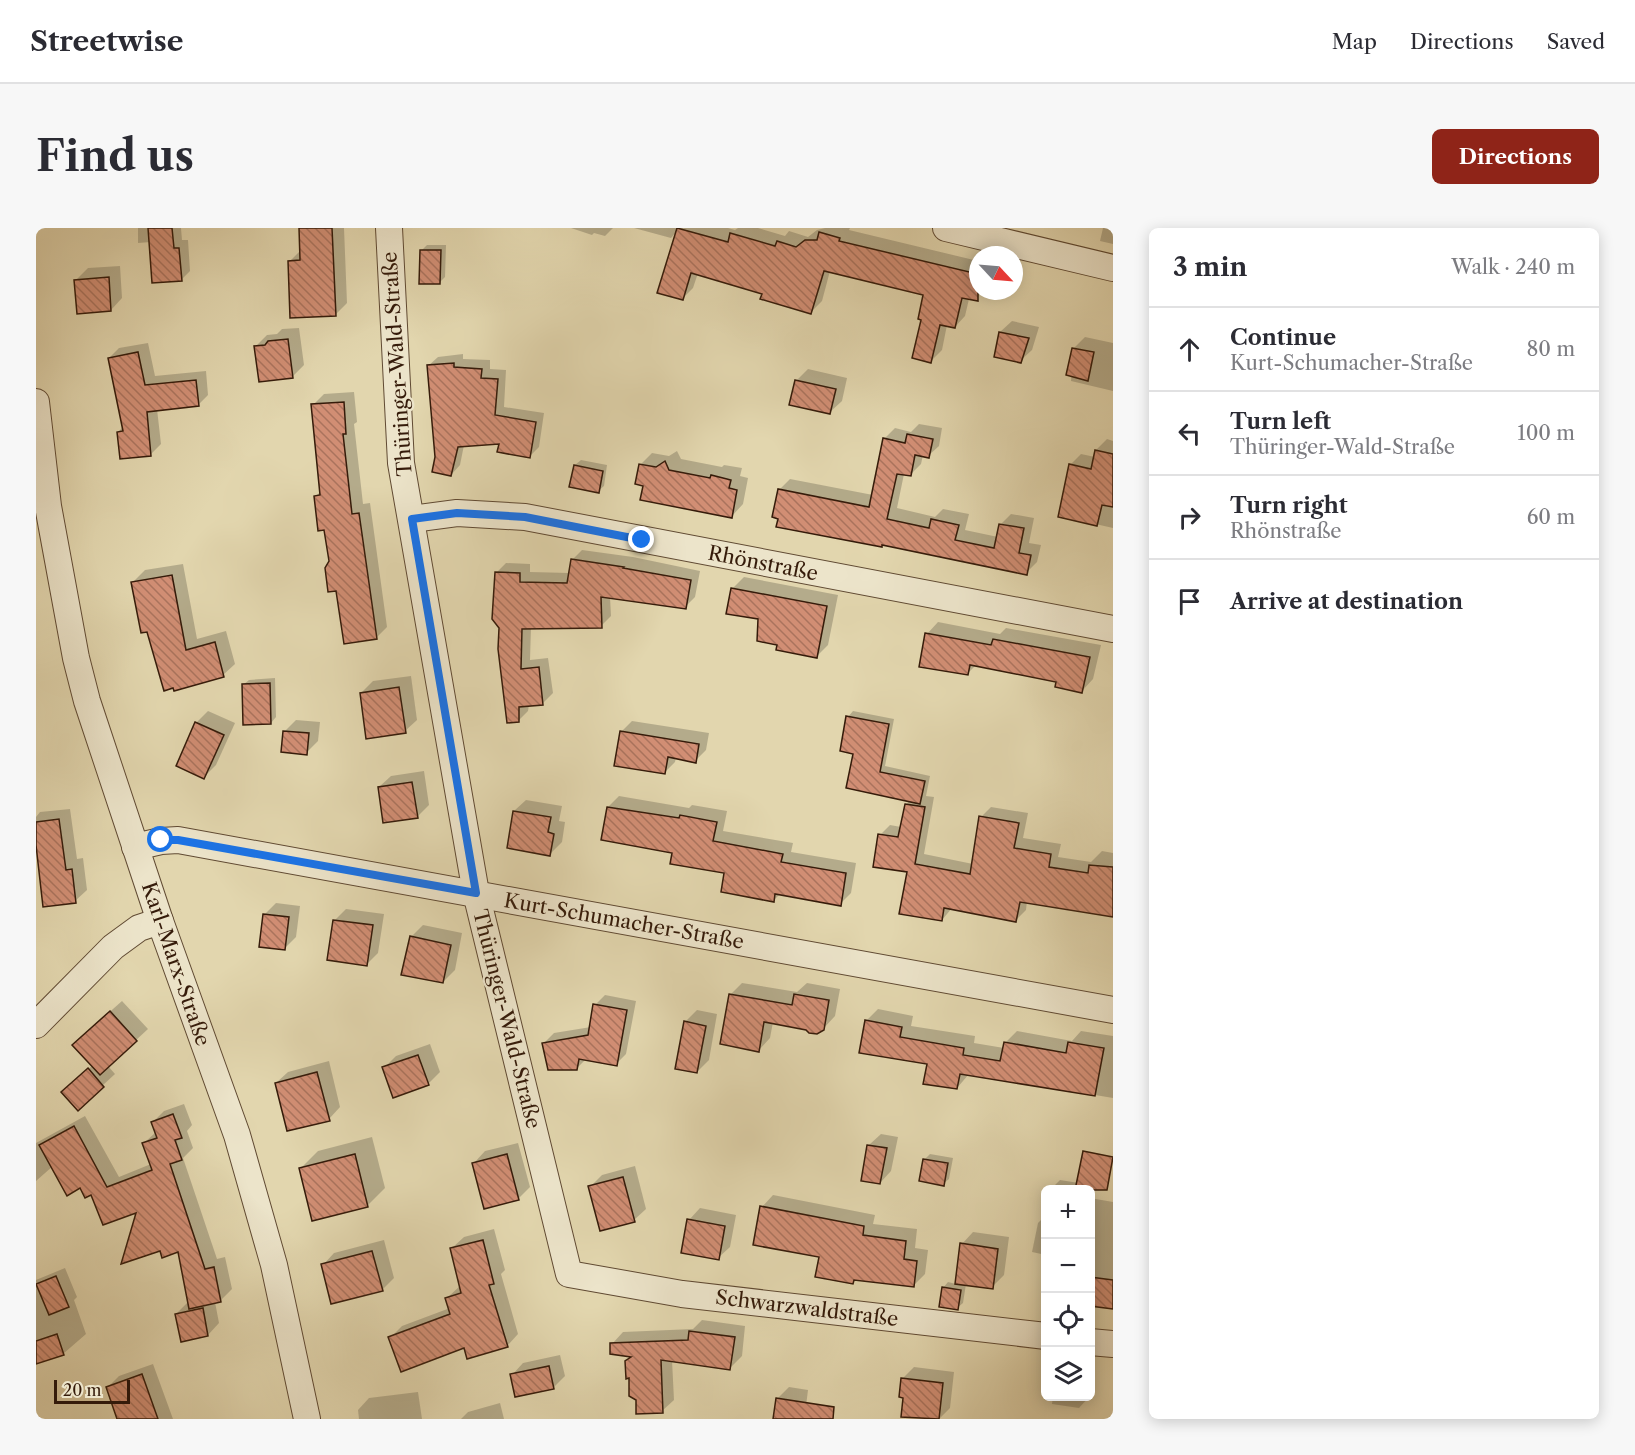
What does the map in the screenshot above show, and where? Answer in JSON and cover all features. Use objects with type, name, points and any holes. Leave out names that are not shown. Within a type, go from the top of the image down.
[{"type":"street","name":"Thüringer-Wald-Straße","points":[[388,228],[400,464],[412,519],[476,893],[569,1274]]},
{"type":"street","points":[[946,228],[1113,268]]},
{"type":"street","name":"Karl-Marx-Straße","points":[[36,402],[48,506],[76,658],[87,701],[160,921],[237,1135],[274,1265],[307,1419]]},
{"type":"street","name":"Rhönstraße","points":[[412,519],[457,513],[525,517],[1113,629]]},
{"type":"street","name":"Kurt-Schumacher-Straße","points":[[135,847],[161,840],[178,840],[1113,1010]]},
{"type":"street","points":[[36,1025],[113,947],[139,928],[160,921]]},
{"type":"street","name":"Schwarzwaldstraße","points":[[569,1274],[682,1294],[1041,1335]]},
{"type":"street","points":[[1095,1342],[1113,1344]]},
{"type":"building","points":[[148,228],[172,228],[174,248],[179,248],[182,281],[152,283]]},
{"type":"building","points":[[299,228],[332,228],[336,316],[290,318],[288,261],[300,260]]},
{"type":"building","points":[[677,228],[728,242],[730,233],[775,246],[777,241],[796,247],[805,240],[817,240],[819,232],[840,238],[839,241],[969,272],[969,299],[962,298],[955,328],[940,325],[931,363],[912,358],[921,320],[918,319],[923,295],[824,271],[811,314],[760,299],[762,294],[691,273],[683,300],[657,293]]},
{"type":"building","points":[[420,250],[441,250],[440,284],[419,284]]},
{"type":"building","points":[[109,277],[111,311],[77,314],[74,280]]},
{"type":"building","points":[[999,332],[1029,338],[1021,363],[994,357]]},
{"type":"building","points":[[288,339],[293,378],[259,382],[254,346],[265,345],[268,341]]},
{"type":"building","points":[[1072,348],[1094,352],[1088,381],[1066,375]]},
{"type":"building","points":[[138,352],[145,385],[196,380],[199,406],[147,412],[151,456],[120,459],[117,432],[123,431],[108,358]]},
{"type":"building","points":[[454,363],[454,367],[482,369],[481,378],[498,379],[495,415],[536,422],[530,458],[497,452],[499,444],[458,447],[451,476],[432,472],[435,457],[427,365]]},
{"type":"building","points":[[795,380],[836,389],[830,414],[789,405]]},
{"type":"building","points":[[344,402],[346,434],[343,434],[352,514],[359,513],[377,639],[344,644],[336,591],[328,592],[325,568],[329,561],[324,530],[318,531],[314,496],[320,495],[311,404]]},
{"type":"building","points":[[907,434],[933,439],[929,458],[915,455],[911,476],[897,474],[887,519],[929,528],[931,519],[959,525],[955,540],[994,548],[999,524],[1024,528],[1019,553],[1031,555],[1027,575],[882,545],[882,547],[776,527],[778,519],[772,517],[778,489],[869,507],[883,438],[905,443]]},
{"type":"building","points":[[1095,450],[1113,454],[1113,507],[1102,505],[1097,526],[1058,517],[1069,464],[1091,469]]},
{"type":"building","points":[[665,461],[669,470],[731,480],[729,488],[737,490],[732,518],[640,500],[643,486],[635,484],[639,464],[656,467]]},
{"type":"building","points":[[574,465],[603,471],[599,493],[569,487]]},
{"type":"building","points":[[571,559],[691,580],[686,609],[601,597],[602,628],[522,629],[521,669],[539,667],[543,705],[519,707],[519,722],[507,723],[498,649],[499,628],[492,619],[495,572],[520,573],[520,582],[567,583]]},
{"type":"building","points":[[172,575],[186,650],[215,642],[224,677],[174,691],[173,688],[164,691],[147,632],[141,633],[131,582]]},
{"type":"building","points":[[731,588],[827,606],[817,658],[776,650],[777,645],[757,641],[758,619],[726,614]]},
{"type":"building","points":[[925,633],[991,645],[993,639],[1090,657],[1082,693],[1055,687],[1056,682],[970,665],[968,675],[919,667]]},
{"type":"building","points":[[270,683],[271,724],[243,725],[242,684]]},
{"type":"building","points":[[399,687],[406,733],[366,739],[360,693]]},
{"type":"building","points":[[846,716],[889,724],[880,772],[925,781],[920,804],[846,788],[853,754],[840,751]]},
{"type":"building","points":[[195,722],[224,735],[204,779],[176,766]]},
{"type":"building","points":[[283,731],[309,733],[307,755],[281,752]]},
{"type":"building","points":[[620,731],[699,744],[696,763],[668,757],[665,774],[614,766]]},
{"type":"building","points":[[412,782],[418,818],[383,823],[378,787]]},
{"type":"building","points":[[905,804],[925,807],[915,864],[970,874],[979,816],[1019,823],[1014,848],[1051,854],[1049,867],[1088,873],[1089,865],[1113,867],[1113,917],[1020,902],[1016,922],[944,908],[942,921],[899,914],[907,872],[873,867],[878,834],[898,837]]},
{"type":"building","points":[[607,807],[679,818],[680,815],[717,822],[713,841],[783,854],[781,862],[846,873],[841,906],[775,894],[774,902],[721,892],[724,873],[670,864],[672,853],[601,840]]},
{"type":"building","points":[[513,811],[551,817],[548,832],[554,834],[550,856],[507,848]]},
{"type":"building","points":[[59,819],[66,870],[72,869],[76,903],[43,907],[36,845],[36,822]]},
{"type":"building","points":[[263,914],[289,917],[285,950],[259,947]]},
{"type":"building","points":[[333,920],[373,925],[367,966],[327,960]]},
{"type":"building","points":[[410,936],[451,945],[443,983],[401,975]]},
{"type":"building","points":[[729,994],[792,1005],[794,994],[829,1000],[824,1030],[817,1034],[809,1033],[806,1030],[764,1022],[759,1052],[720,1044]]},
{"type":"building","points":[[593,1004],[627,1010],[617,1066],[579,1059],[577,1070],[548,1070],[542,1043],[588,1035]]},
{"type":"building","points":[[110,1011],[137,1041],[100,1075],[72,1045]]},
{"type":"building","points":[[865,1020],[902,1027],[900,1037],[964,1048],[963,1055],[1000,1061],[1004,1042],[1066,1053],[1068,1042],[1104,1048],[1095,1096],[960,1074],[957,1089],[923,1084],[927,1064],[859,1053]]},
{"type":"building","points":[[684,1021],[706,1026],[697,1073],[675,1069]]},
{"type":"building","points":[[418,1055],[429,1085],[393,1098],[382,1067]]},
{"type":"building","points":[[88,1068],[104,1087],[78,1111],[61,1092]]},
{"type":"building","points":[[317,1072],[330,1121],[287,1131],[275,1083]]},
{"type":"building","points":[[173,1114],[182,1138],[175,1140],[182,1160],[170,1164],[205,1269],[214,1267],[221,1302],[189,1309],[178,1252],[162,1258],[160,1251],[121,1264],[136,1213],[103,1225],[91,1195],[85,1198],[80,1188],[67,1196],[39,1145],[74,1126],[107,1187],[152,1170],[142,1143],[157,1138],[151,1122]]},
{"type":"building","points":[[867,1145],[887,1148],[880,1184],[861,1181]]},
{"type":"building","points":[[1083,1151],[1113,1157],[1107,1190],[1095,1190],[1095,1185],[1076,1185]]},
{"type":"building","points":[[355,1154],[368,1207],[312,1221],[299,1168]]},
{"type":"building","points":[[507,1154],[519,1200],[484,1209],[472,1163]]},
{"type":"building","points":[[923,1159],[948,1163],[944,1186],[919,1181]]},
{"type":"building","points":[[623,1177],[635,1222],[600,1231],[588,1186]]},
{"type":"building","points":[[760,1206],[864,1226],[863,1235],[906,1241],[904,1259],[917,1261],[914,1287],[854,1280],[853,1284],[815,1277],[819,1257],[753,1245]]},
{"type":"building","points":[[687,1219],[725,1226],[719,1260],[681,1253]]},
{"type":"building","points":[[483,1240],[494,1284],[489,1285],[508,1347],[467,1359],[464,1348],[401,1372],[388,1337],[450,1314],[445,1298],[461,1293],[450,1248]]},
{"type":"building","points":[[960,1243],[998,1249],[993,1289],[955,1284]]},
{"type":"building","points":[[372,1251],[383,1291],[331,1304],[321,1264]]},
{"type":"building","points":[[56,1276],[69,1307],[49,1315],[36,1284]]},
{"type":"building","points":[[1095,1278],[1113,1280],[1113,1309],[1095,1307]]},
{"type":"building","points":[[942,1287],[961,1290],[958,1310],[939,1307]]},
{"type":"building","points":[[203,1308],[208,1336],[181,1342],[175,1314]]},
{"type":"building","points":[[689,1331],[735,1337],[730,1370],[661,1360],[663,1413],[636,1414],[636,1400],[629,1396],[629,1378],[626,1379],[625,1361],[631,1357],[610,1354],[610,1343],[688,1340]]},
{"type":"building","points":[[57,1334],[64,1355],[36,1364],[36,1341]]},
{"type":"building","points":[[549,1366],[554,1389],[515,1397],[510,1374]]},
{"type":"building","points":[[142,1374],[158,1419],[117,1419],[106,1387]]},
{"type":"building","points":[[901,1378],[943,1383],[939,1419],[901,1417],[903,1398],[899,1397]]},
{"type":"building","points":[[776,1398],[834,1407],[833,1419],[773,1419]]},
{"type":"route","points":[[161,840],[178,840],[476,893],[412,519],[457,513],[525,517],[642,540]]}]
